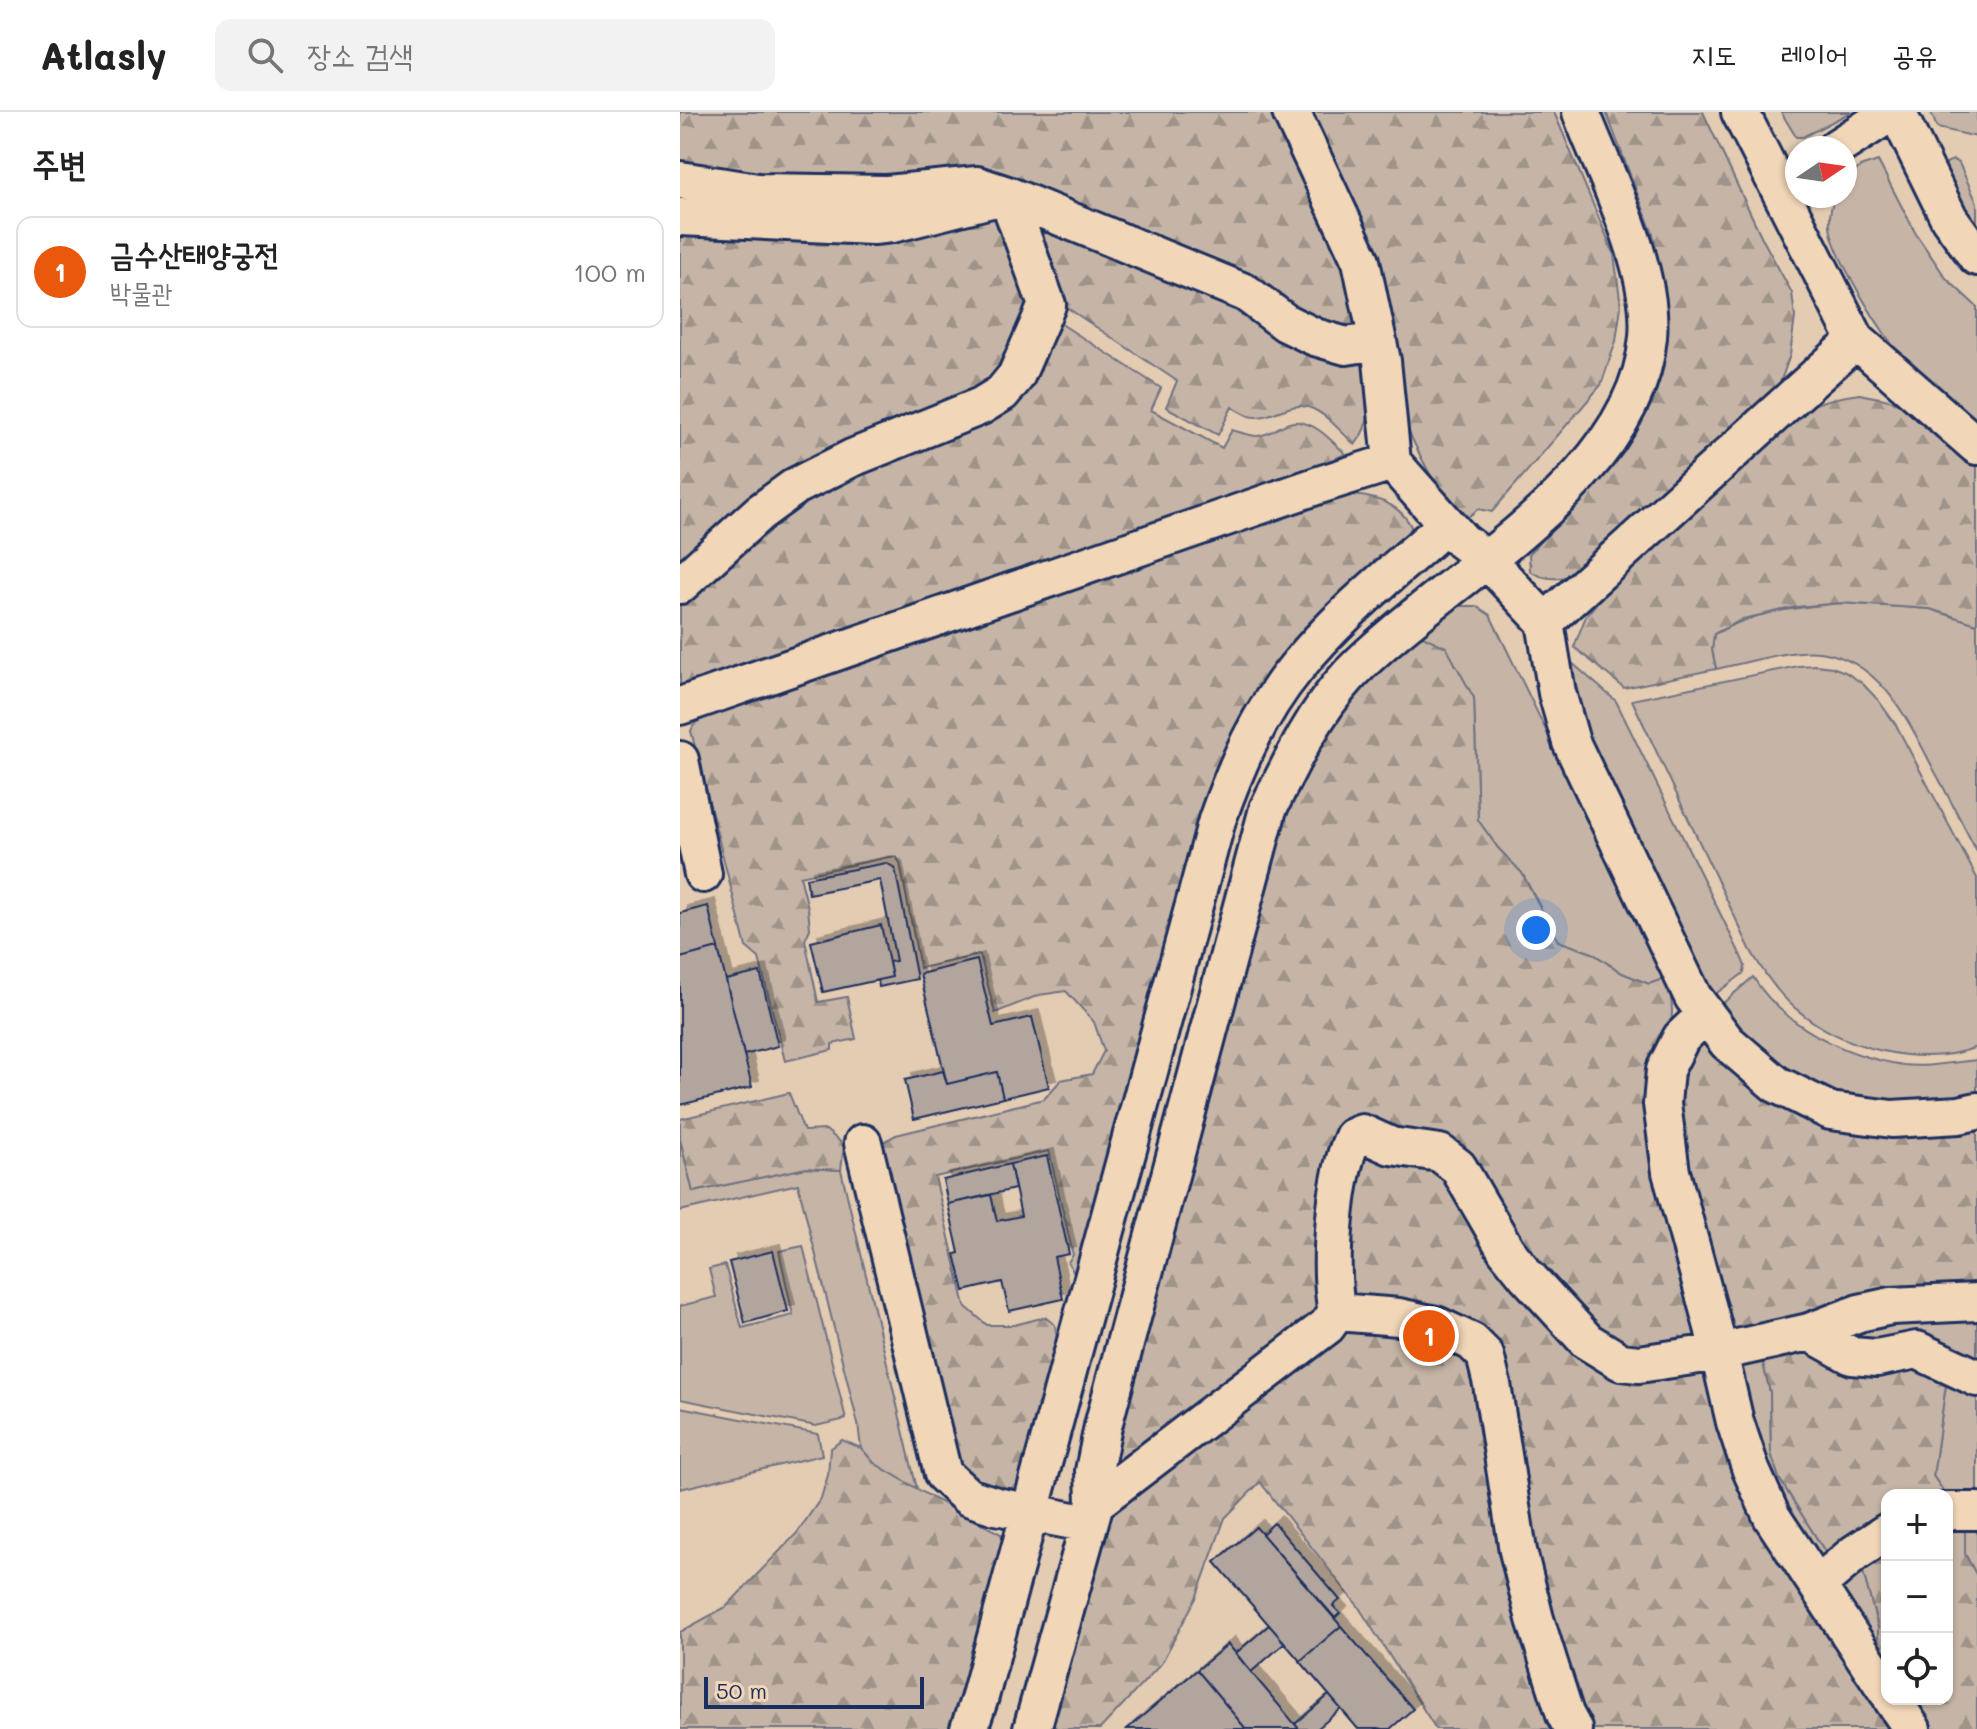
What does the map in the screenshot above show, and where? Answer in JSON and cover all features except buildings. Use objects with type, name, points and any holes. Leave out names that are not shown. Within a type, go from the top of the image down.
[{"type":"street","points":[[1291,112],[1361,261],[1382,361],[1392,462],[1462,541],[1486,559],[1545,622],[1557,693],[1571,742],[1693,997],[1727,1042],[1776,1084],[1830,1111],[1892,1119],[1971,1115]]},
{"type":"street","points":[[1032,1729],[1092,1514],[1094,1471],[1103,1426],[1268,809],[1308,730],[1347,677],[1398,630],[1574,482],[1609,442],[1633,398],[1649,336],[1644,279],[1581,112]]},
{"type":"street","points":[[1740,112],[1785,174]]},
{"type":"street","points":[[1855,136],[1894,112],[1949,218],[1977,257]]},
{"type":"street","points":[[680,180],[758,192],[887,194],[977,185],[1246,293],[1286,323],[1315,337],[1346,346],[1378,341]]},
{"type":"street","points":[[680,217],[873,226],[1007,195]]},
{"type":"street","points":[[680,585],[759,513],[796,486],[841,463],[981,406],[1002,393],[1031,346],[1047,305],[1007,195]]},
{"type":"street","points":[[1800,208],[1856,340],[1977,446]]},
{"type":"street","points":[[1545,622],[1856,340]]},
{"type":"street","points":[[680,706],[1392,462]]},
{"type":"street","points":[[969,1729],[1217,820],[1236,767],[1267,710],[1295,669],[1333,627],[1447,524]]},
{"type":"street","points":[[680,760],[703,874]]},
{"type":"street","points":[[1706,1014],[1681,1038],[1665,1070],[1662,1104],[1671,1172],[1735,1422],[1751,1470],[1772,1517],[1881,1682]]},
{"type":"street","points":[[863,1143],[943,1474],[968,1497],[1029,1512],[1092,1514],[1327,1326],[1337,1312],[1333,1294],[1333,1239],[1345,1153],[1353,1137],[1362,1133],[1391,1146],[1440,1153],[1458,1167],[1506,1250],[1526,1275],[1587,1341],[1621,1362],[1639,1364],[1719,1352],[1809,1332],[1859,1313],[1891,1306],[1977,1302]]},
{"type":"street","points":[[1337,1312],[1399,1317],[1436,1325],[1472,1342],[1485,1355],[1518,1551],[1535,1619],[1565,1714],[1573,1729]]},
{"type":"street","points":[[1809,1332],[1852,1356],[1877,1358],[1917,1350],[1977,1378]]},
{"type":"street","points":[[1953,1511],[1977,1511]]},
{"type":"street","points":[[1817,1585],[1881,1536]]},
{"type":"street","points":[[1896,1705],[1912,1729]]},
{"type":"green space","points":[[680,112],[1272,112],[1346,264],[1366,334],[1346,336],[1108,227],[811,182],[680,167]]},
{"type":"green space","points":[[1306,112],[1554,112],[1614,254],[1621,306],[1616,341],[1601,385],[1492,512],[1478,509],[1467,518],[1456,509],[1431,476],[1406,426]]},
{"type":"green space","points":[[1606,112],[1703,112],[1763,240],[1792,293],[1795,317],[1790,355],[1779,386],[1585,572],[1550,578],[1530,571],[1529,554],[1625,447],[1653,402],[1663,370],[1668,314],[1653,234]]},
{"type":"green space","points":[[1781,112],[1851,112],[1805,136],[1795,136]]},
{"type":"green space","points":[[1931,112],[1977,112],[1977,137],[1937,128]]},
{"type":"green space","points":[[1953,160],[1959,163],[1977,203],[1977,233],[1946,169],[1946,163]]},
{"type":"green space","points":[[1878,161],[1916,234],[1946,278],[1977,307],[1977,426],[1924,380],[1899,353],[1862,298],[1840,256],[1830,226],[1831,208],[1857,208],[1857,170]]},
{"type":"green space","points":[[998,211],[1035,298],[1006,373],[680,575],[680,224]]},
{"type":"green space","points":[[1051,230],[1369,351],[1369,412],[1362,435],[1355,445],[1323,415],[1311,408],[1295,406],[1257,417],[1232,407],[1218,435],[1166,407],[1177,381],[1054,299],[1041,236]]},
{"type":"green space","points":[[1055,320],[1161,388],[1151,410],[1222,448],[1232,430],[1257,436],[1268,434],[1288,423],[1299,422],[1319,430],[1346,454],[1297,474],[940,596],[680,691],[680,593],[763,520],[957,426]]},
{"type":"green space","points":[[1860,394],[1910,408],[1951,439],[1977,467],[1977,624],[1930,609],[1841,603],[1796,607],[1743,619],[1714,634],[1712,650],[1716,669],[1624,688],[1574,647],[1586,616],[1599,600],[1778,427],[1816,404]]},
{"type":"green space","points":[[1353,495],[1391,505],[1405,517],[1414,534],[1260,704],[1079,1282],[1068,1262],[1073,1255],[1049,1151],[935,1177],[965,1306],[987,1325],[1014,1325],[1045,1317],[1055,1325],[1060,1358],[1025,1480],[1005,1490],[988,1490],[972,1481],[957,1465],[880,1151],[883,1142],[896,1135],[1044,1099],[1061,1080],[1092,1074],[1104,1051],[1094,1022],[1066,991],[1039,995],[995,1013],[980,955],[920,968],[900,863],[896,857],[889,857],[800,876],[810,929],[805,940],[818,1002],[847,997],[856,1039],[832,1044],[832,1050],[785,1061],[759,958],[746,947],[691,731],[694,724],[713,713],[1335,498]]},
{"type":"green space","points":[[1841,603],[1930,609],[1977,624],[1977,852],[1903,713],[1876,680],[1860,667],[1841,657],[1807,652],[1781,654],[1716,669],[1712,650],[1714,634],[1760,615]]},
{"type":"green space","points":[[1460,606],[1476,606],[1490,615],[1666,978],[1649,984],[1622,973],[1592,953],[1558,941],[1522,873],[1498,848],[1478,820],[1474,698],[1416,633],[1443,612]]},
{"type":"green space","points":[[1416,633],[1446,647],[1474,698],[1478,820],[1498,848],[1522,873],[1558,941],[1592,953],[1622,973],[1649,984],[1666,978],[1672,1011],[1666,1044],[1707,1346],[1641,1356],[1592,1334],[1489,1200],[1353,1119],[1323,1314],[1115,1480],[1110,1465],[1118,1422],[1286,813],[1323,740],[1360,685]]},
{"type":"green space","points":[[1571,662],[1616,701],[1740,954],[1745,966],[1744,973],[1714,995],[1582,727],[1569,674]]},
{"type":"green space","points":[[1816,665],[1845,672],[1862,683],[1878,700],[1896,725],[1977,878],[1977,1047],[1931,1056],[1882,1051],[1835,1034],[1788,1002],[1750,949],[1632,700]]},
{"type":"green space","points":[[1753,977],[1766,995],[1799,1024],[1860,1054],[1912,1066],[1977,1060],[1977,1099],[1926,1107],[1846,1096],[1797,1074],[1774,1059],[1722,1011],[1721,1005]]},
{"type":"green space","points":[[1693,1040],[1708,1041],[1753,1084],[1977,1131],[1977,1295],[1726,1341],[1671,1105]]},
{"type":"green space","points":[[789,1093],[804,1131],[826,1130],[844,1145],[841,1170],[806,1168],[693,1192],[680,1139],[680,1119]]},
{"type":"green space","points":[[680,1139],[693,1192],[806,1168],[841,1170],[917,1489],[874,1463],[861,1448],[858,1424],[798,1184],[680,1211]]},
{"type":"green space","points":[[1356,1145],[1436,1159],[1586,1348],[1713,1361],[1729,1424],[1881,1687],[1881,1705],[1891,1705],[1905,1729],[1580,1729],[1570,1711],[1491,1351],[1359,1305],[1344,1291]]},
{"type":"green space","points":[[803,1246],[846,1419],[816,1426],[680,1399],[680,1306],[716,1297],[709,1269],[725,1265],[742,1328],[793,1315],[779,1251]]},
{"type":"green space","points":[[1977,1307],[1977,1370],[1878,1351],[1825,1330]]},
{"type":"green space","points":[[1342,1322],[1468,1350],[1563,1729],[1436,1729],[1358,1606],[1260,1482],[1225,1518],[1196,1598],[1161,1664],[1100,1729],[1057,1729],[1051,1722],[1108,1508]]},
{"type":"green space","points":[[1809,1340],[1948,1370],[1933,1476],[1942,1489],[1881,1489],[1881,1525],[1831,1561],[1779,1478],[1771,1453],[1770,1392],[1760,1351]]},
{"type":"green space","points":[[1760,1351],[1770,1392],[1771,1453],[1779,1478],[1831,1561],[1817,1573],[1795,1542],[1729,1358]]},
{"type":"green space","points":[[1948,1370],[1977,1384],[1977,1504],[1953,1497],[1953,1489],[1942,1489],[1933,1476]]},
{"type":"green space","points":[[680,1407],[818,1434],[822,1455],[680,1489]]},
{"type":"green space","points":[[842,1440],[861,1448],[874,1463],[936,1500],[1001,1534],[1005,1547],[957,1729],[680,1729],[680,1632],[726,1607],[797,1533],[821,1498],[828,1475],[830,1449]]},
{"type":"green space","points":[[1965,1517],[1977,1518],[1977,1576],[1965,1554]]},
{"type":"green space","points":[[1965,1517],[1965,1554],[1977,1576],[1977,1729],[1926,1729],[1908,1705],[1953,1705],[1953,1518]]},
{"type":"green space","points":[[1881,1543],[1881,1666],[1878,1662],[1878,1627],[1859,1557]]},
{"type":"green space","points":[[1859,1557],[1878,1627],[1878,1662],[1826,1584]]},
{"type":"place","name":"금수산태양궁전","points":[[1429,1336]]}]
